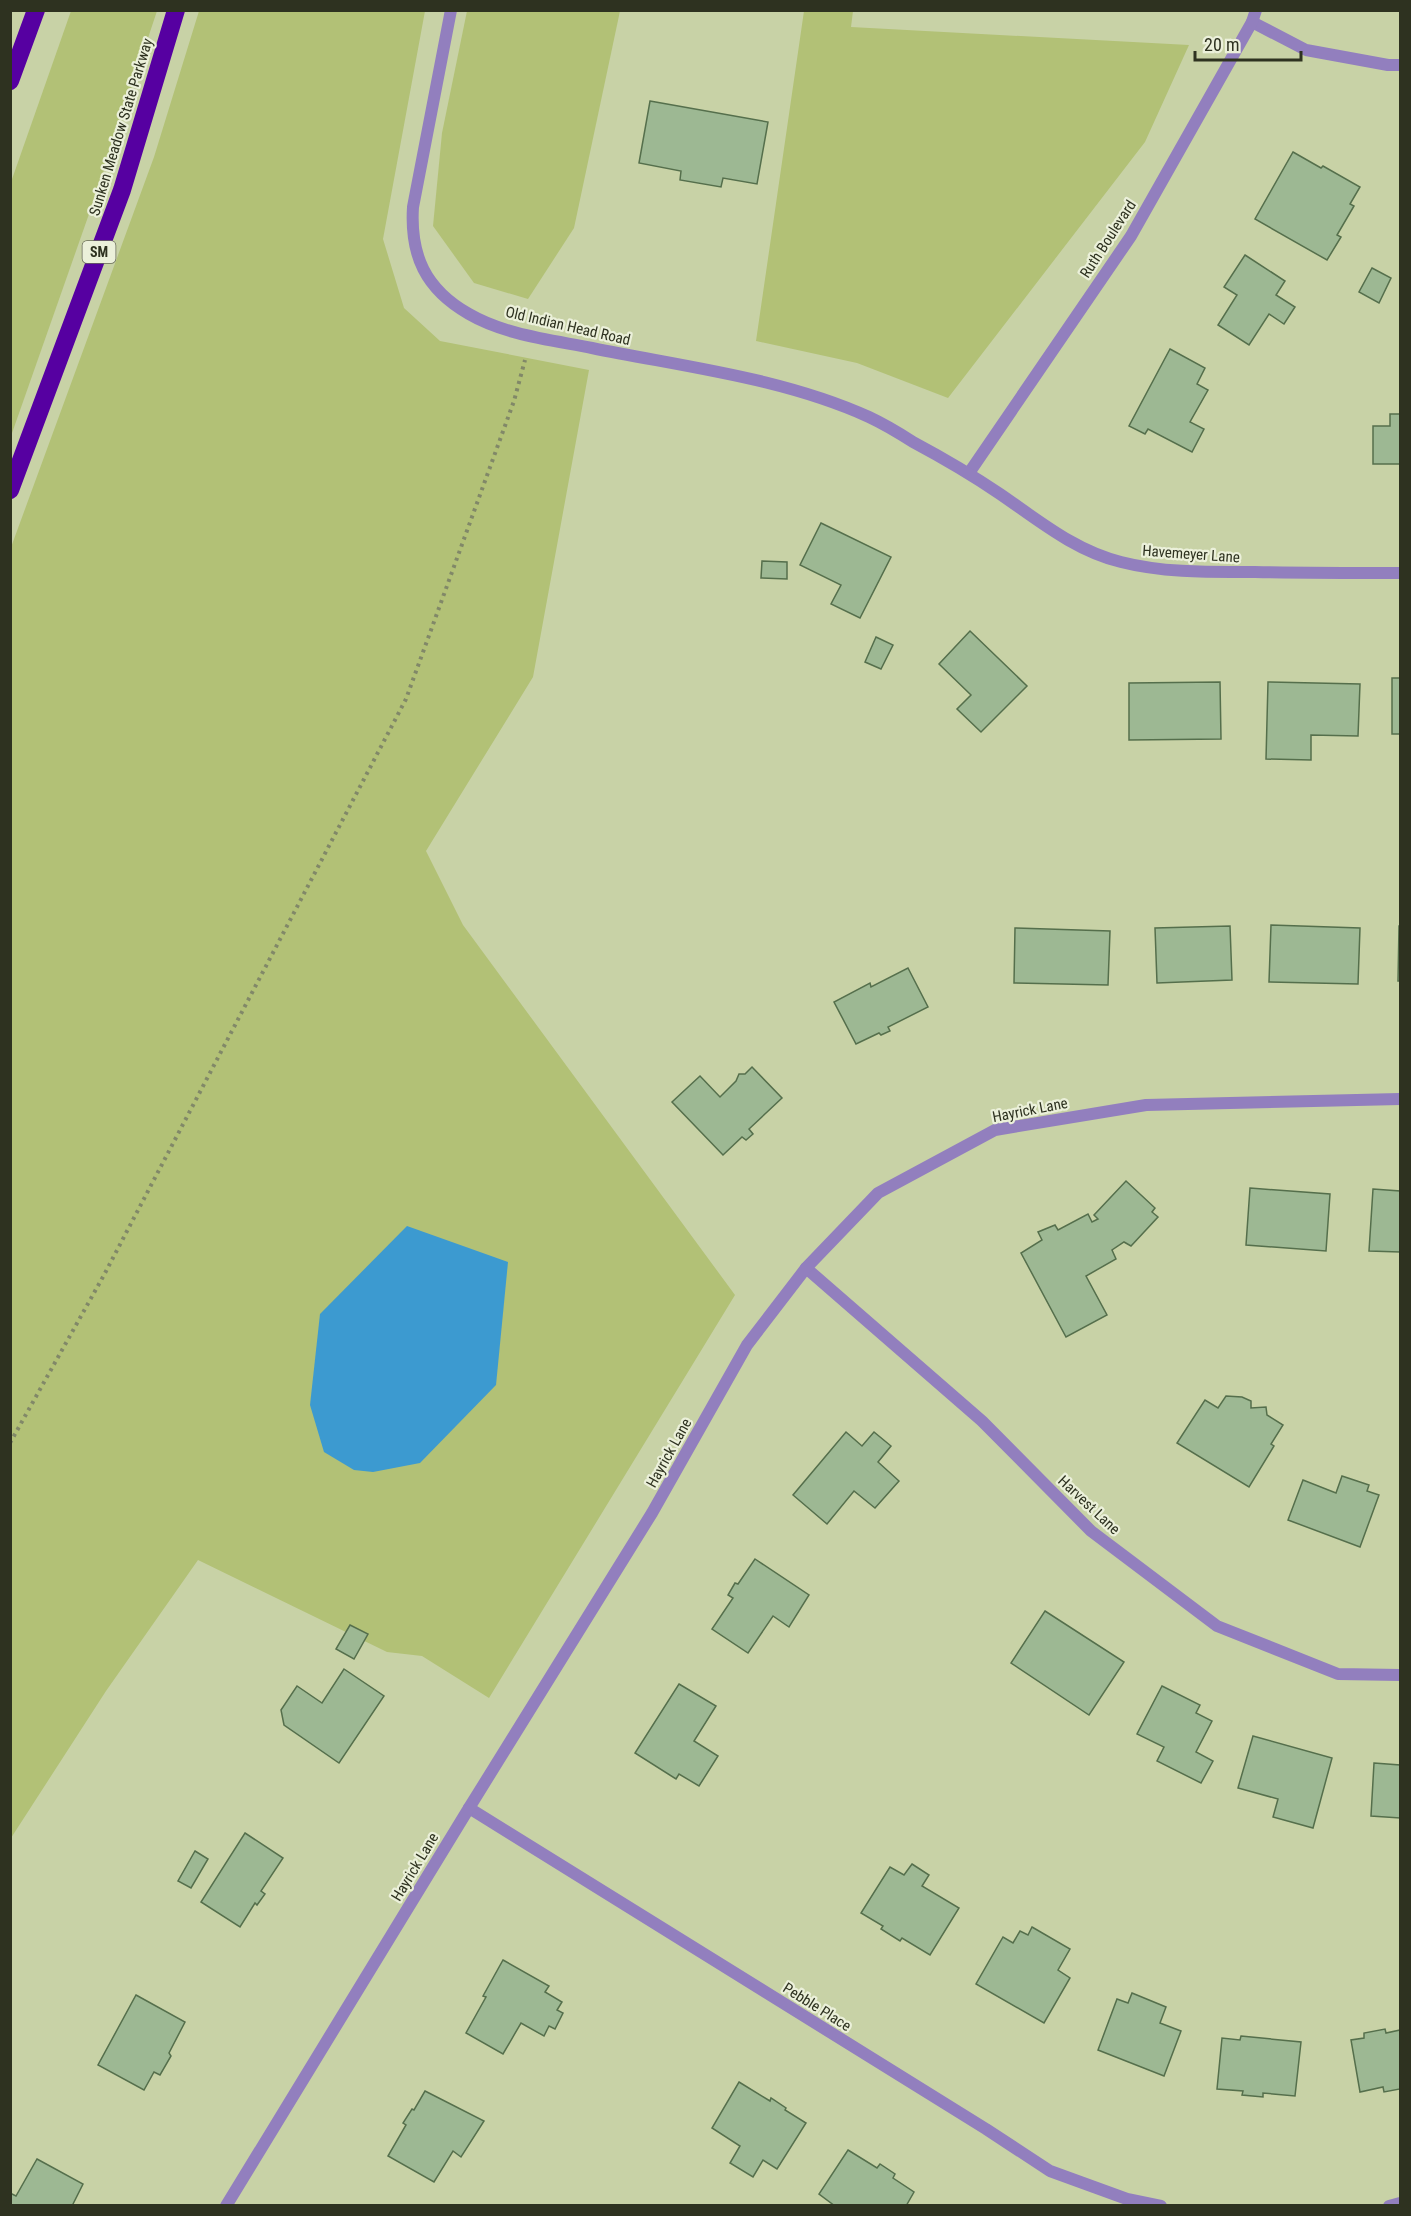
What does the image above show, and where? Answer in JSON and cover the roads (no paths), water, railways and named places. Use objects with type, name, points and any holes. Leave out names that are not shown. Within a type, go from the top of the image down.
[{"type":"highway","points":[[10,81],[36,10]]},
{"type":"highway","name":"Sunken Meadow State Parkway","points":[[10,490],[122,190],[176,10]]},
{"type":"street","name":"Old Indian Head Road","points":[[451,10],[413,207],[412,231],[416,253],[427,276],[437,289],[468,314],[491,324],[532,336],[768,383],[807,394],[870,417],[969,473]]},
{"type":"street","points":[[1254,16],[1306,50],[1388,65],[1401,65]]},
{"type":"street","name":"Ruth Boulevard","points":[[969,473],[1131,236],[1254,16]]},
{"type":"street","name":"Havemeyer Lane","points":[[969,473],[1064,538],[1119,562],[1150,568],[1206,572],[1401,573]]},
{"type":"street","name":"Hayrick Lane","points":[[226,2205],[652,1513],[747,1345],[806,1268],[878,1193],[995,1130],[1146,1105],[1401,1099]]},
{"type":"street","name":"Harvest Lane","points":[[806,1268],[982,1421],[1091,1531],[1217,1626],[1338,1674],[1401,1675]]},
{"type":"street","name":"Pebble Place","points":[[469,1808],[1050,2171],[1127,2199],[1161,2205]]},
{"type":"street","points":[[1389,2205],[1401,2203]]},
{"type":"water","points":[[407,1226],[508,1262],[496,1385],[420,1463],[373,1472],[354,1470],[324,1452],[310,1405],[320,1314]]}]
